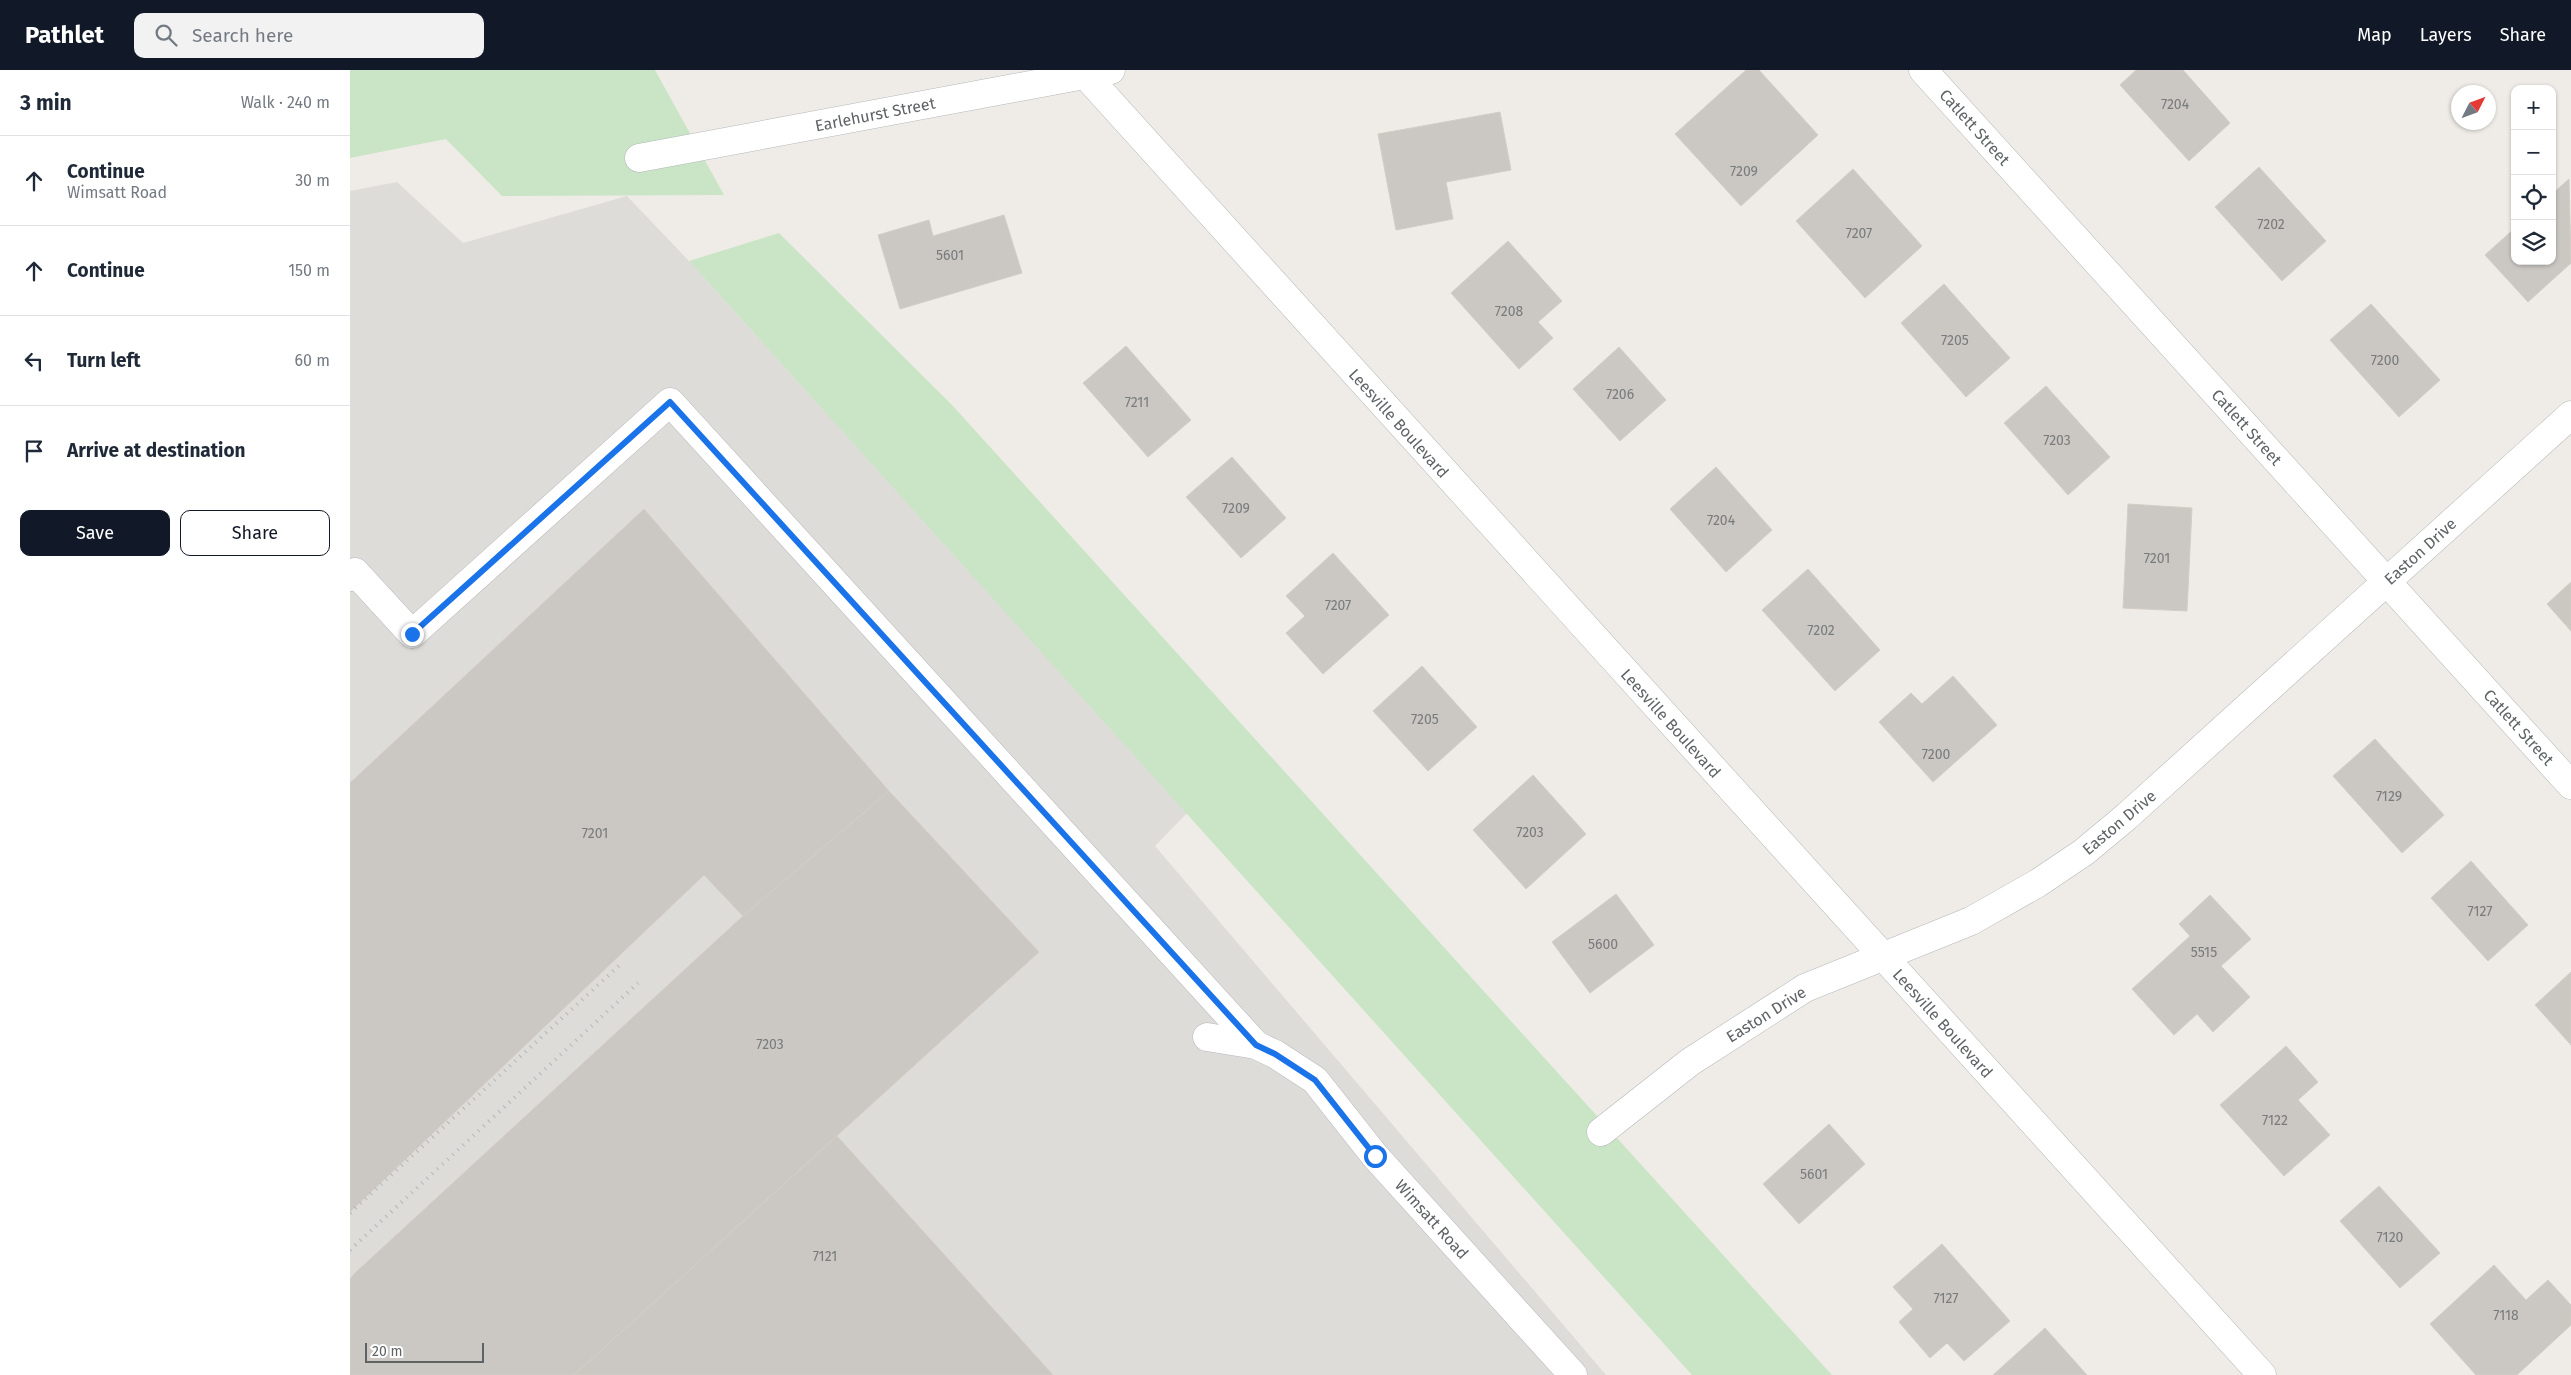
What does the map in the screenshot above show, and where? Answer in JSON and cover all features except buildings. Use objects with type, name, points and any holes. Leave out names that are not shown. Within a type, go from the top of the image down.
[{"type":"street","name":"Catlett Street","points":[[1923,70],[2571,784]]},
{"type":"street","name":"Earlehurst Street","points":[[639,158],[1093,72]]},
{"type":"street","name":"Leesville Boulevard","points":[[1093,72],[1881,956],[2262,1375]]},
{"type":"street","points":[[350,576],[356,572],[412,634],[670,402],[1256,1045]]},
{"type":"street","name":"Easton Drive","points":[[1601,1132],[1690,1062],[1805,988],[1971,921],[2038,883],[2084,852],[2126,817],[2571,415]]},
{"type":"street","name":"Wimsatt Road","points":[[1208,1037],[1256,1045],[1275,1054],[1315,1080],[1375,1156],[1572,1375]]},
{"type":"shaded area","points":[[397,182],[463,243],[627,196],[689,261],[1187,813],[1155,846],[1606,1375],[350,1375],[350,191]]},
{"type":"green space","points":[[350,70],[655,70],[724,195],[502,196],[446,139],[350,158]]},
{"type":"green space","points":[[779,233],[952,405],[1832,1375],[1692,1375],[689,261]]},
{"type":"railway","points":[[350,1213],[623,962]]},
{"type":"railway","points":[[350,1250],[638,983]]},
{"type":"route","points":[[412,634],[670,402],[1256,1045],[1275,1054],[1315,1080],[1375,1156]]}]
